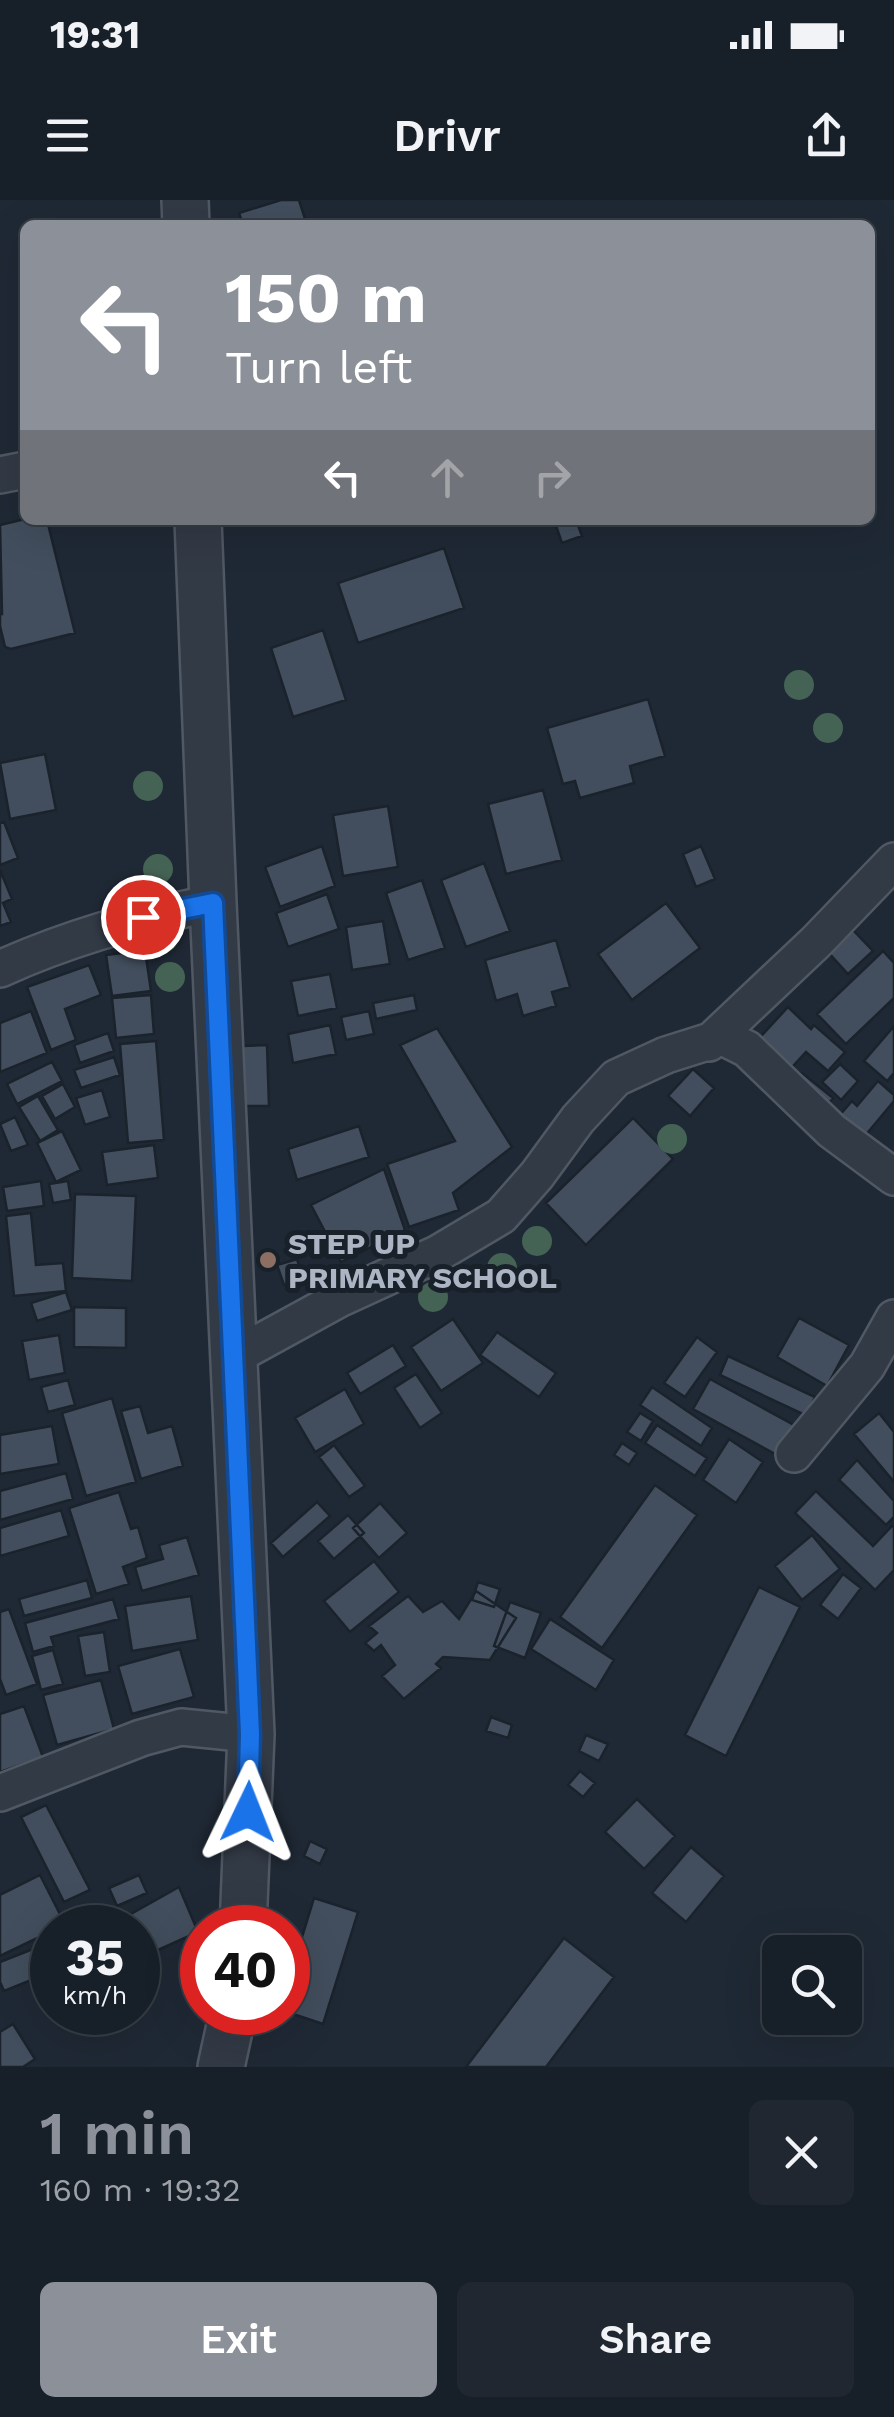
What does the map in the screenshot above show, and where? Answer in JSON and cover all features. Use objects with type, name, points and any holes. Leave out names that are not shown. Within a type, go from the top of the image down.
[{"type":"street","points":[[198,525],[250,1734],[244,1905]]},
{"type":"street","points":[[709,1042],[816,942],[894,861]]},
{"type":"street","points":[[0,970],[95,932],[143,917],[213,903]]},
{"type":"street","points":[[235,1356],[342,1298],[436,1254],[501,1216],[578,1118],[616,1078],[666,1055],[722,1037],[746,1048],[832,1131],[894,1176]]},
{"type":"street","points":[[794,1454],[867,1366],[894,1318]]},
{"type":"street","points":[[0,1793],[141,1738],[181,1727],[250,1734]]},
{"type":"street","points":[[221,2067],[228,2035]]},
{"type":"building","points":[[281,200],[299,200],[305,220],[241,220],[239,213]]},
{"type":"building","points":[[20,520],[20,525],[48,525],[75,633],[11,649],[5,647],[0,626],[0,525]]},
{"type":"building","points":[[556,525],[578,525],[582,536],[562,543]]},
{"type":"building","points":[[444,548],[464,608],[358,643],[338,583]]},
{"type":"building","points":[[323,630],[346,700],[293,717],[271,648]]},
{"type":"building","points":[[648,699],[665,756],[630,766],[634,783],[580,798],[575,781],[563,784],[547,728]]},
{"type":"building","points":[[45,754],[56,810],[10,819],[0,763]]},
{"type":"building","points":[[543,790],[562,860],[506,874],[488,804]]},
{"type":"building","points":[[388,806],[398,867],[343,876],[333,815]]},
{"type":"building","points":[[4,822],[18,858],[0,865],[0,823]]},
{"type":"building","points":[[322,846],[335,886],[280,907],[265,867]]},
{"type":"building","points":[[701,846],[715,879],[696,887],[683,854]]},
{"type":"building","points":[[484,863],[510,931],[466,947],[441,880]]},
{"type":"building","points":[[0,870],[12,899],[3,903],[11,922],[0,926]]},
{"type":"building","points":[[422,880],[445,948],[408,960],[386,893]]},
{"type":"building","points":[[327,894],[339,929],[288,947],[276,913]]},
{"type":"building","points":[[666,903],[700,948],[632,1000],[598,954]]},
{"type":"building","points":[[383,921],[390,964],[352,970],[346,927]]},
{"type":"building","points":[[851,928],[873,951],[848,974],[827,951]]},
{"type":"building","points":[[556,940],[570,987],[552,992],[556,1006],[523,1016],[517,994],[496,1001],[485,960]]},
{"type":"building","points":[[145,950],[151,991],[112,996],[106,955]]},
{"type":"building","points":[[883,951],[894,963],[894,998],[846,1044],[817,1014]]},
{"type":"building","points":[[89,965],[101,995],[65,1009],[76,1040],[51,1050],[27,987]]},
{"type":"building","points":[[330,974],[337,1008],[298,1016],[291,981]]},
{"type":"building","points":[[151,995],[154,1034],[116,1038],[112,998]]},
{"type":"building","points":[[414,995],[417,1010],[376,1019],[373,1003]]},
{"type":"building","points":[[788,1007],[811,1029],[814,1025],[845,1052],[828,1071],[806,1052],[783,1077],[751,1047]]},
{"type":"building","points":[[31,1011],[47,1053],[0,1072],[0,1023]]},
{"type":"building","points":[[369,1011],[374,1034],[346,1040],[341,1017]]},
{"type":"building","points":[[330,1025],[336,1054],[293,1063],[288,1034]]},
{"type":"building","points":[[894,1026],[894,1073],[887,1081],[864,1061]]},
{"type":"building","points":[[437,1028],[512,1147],[453,1193],[459,1210],[409,1227],[387,1164],[455,1141],[400,1045]]},
{"type":"building","points":[[108,1033],[114,1051],[80,1063],[74,1045]]},
{"type":"building","points":[[156,1041],[164,1140],[128,1143],[120,1044]]},
{"type":"building","points":[[267,1045],[269,1106],[244,1106],[242,1046]]},
{"type":"building","points":[[114,1057],[120,1075],[81,1088],[74,1070]]},
{"type":"building","points":[[52,1062],[62,1081],[17,1104],[7,1084]]},
{"type":"building","points":[[840,1064],[858,1081],[841,1100],[822,1082]]},
{"type":"building","points":[[693,1069],[714,1088],[690,1116],[668,1096]]},
{"type":"building","points":[[802,1073],[833,1098],[823,1111],[792,1085]]},
{"type":"building","points":[[878,1081],[894,1095],[894,1101],[864,1137],[839,1116],[852,1101],[857,1106]]},
{"type":"building","points":[[63,1084],[75,1107],[55,1119],[42,1096]]},
{"type":"building","points":[[102,1090],[110,1117],[85,1125],[76,1098]]},
{"type":"building","points":[[38,1096],[58,1130],[40,1141],[19,1107]]},
{"type":"building","points":[[15,1117],[28,1145],[11,1151],[0,1124]]},
{"type":"building","points":[[633,1118],[673,1159],[586,1245],[546,1203]]},
{"type":"building","points":[[359,1126],[369,1157],[297,1180],[288,1149]]},
{"type":"building","points":[[62,1131],[81,1170],[56,1182],[37,1143]]},
{"type":"building","points":[[154,1145],[158,1178],[107,1185],[102,1152]]},
{"type":"building","points":[[384,1169],[405,1230],[341,1262],[311,1205]]},
{"type":"building","points":[[41,1181],[44,1206],[7,1211],[3,1187]]},
{"type":"building","points":[[68,1181],[71,1200],[53,1203],[49,1184]]},
{"type":"building","points":[[75,1194],[136,1196],[132,1281],[72,1278]]},
{"type":"building","points":[[31,1213],[36,1265],[63,1263],[66,1291],[14,1296],[6,1216]]},
{"type":"building","points":[[297,1259],[303,1279],[284,1285],[277,1265]]},
{"type":"building","points":[[66,1292],[72,1310],[37,1321],[31,1303]]},
{"type":"building","points":[[74,1307],[126,1308],[126,1348],[74,1347]]},
{"type":"building","points":[[799,1318],[849,1345],[827,1386],[777,1357]]},
{"type":"building","points":[[453,1319],[483,1363],[441,1391],[411,1347]]},
{"type":"building","points":[[497,1332],[556,1373],[539,1397],[480,1355]]},
{"type":"building","points":[[59,1335],[65,1373],[29,1380],[22,1341]]},
{"type":"building","points":[[697,1337],[717,1352],[685,1397],[664,1383]]},
{"type":"building","points":[[393,1345],[406,1366],[360,1394],[347,1373]]},
{"type":"building","points":[[728,1356],[815,1397],[807,1416],[720,1375]]},
{"type":"building","points":[[416,1374],[442,1413],[420,1428],[394,1388]]},
{"type":"building","points":[[710,1379],[803,1430],[786,1460],[693,1409]]},
{"type":"building","points":[[68,1380],[75,1405],[48,1412],[41,1387]]},
{"type":"building","points":[[652,1387],[712,1428],[701,1446],[640,1405]]},
{"type":"building","points":[[345,1389],[364,1424],[315,1452],[295,1418]]},
{"type":"building","points":[[112,1398],[136,1482],[86,1496],[62,1413]]},
{"type":"building","points":[[140,1406],[148,1433],[172,1426],[183,1466],[141,1479],[121,1411]]},
{"type":"building","points":[[640,1413],[653,1421],[641,1441],[627,1432]]},
{"type":"building","points":[[879,1413],[894,1432],[894,1482],[854,1434]]},
{"type":"building","points":[[657,1425],[707,1458],[695,1476],[645,1443]]},
{"type":"building","points":[[52,1426],[59,1464],[0,1474],[0,1435]]},
{"type":"building","points":[[729,1439],[763,1462],[736,1503],[703,1480]]},
{"type":"building","points":[[622,1443],[637,1453],[629,1465],[614,1455]]},
{"type":"building","points":[[334,1445],[365,1486],[349,1497],[319,1457]]},
{"type":"building","points":[[857,1460],[894,1501],[894,1517],[886,1525],[839,1480]]},
{"type":"building","points":[[66,1473],[73,1499],[0,1520],[0,1491]]},
{"type":"building","points":[[655,1485],[697,1515],[602,1648],[560,1617]]},
{"type":"building","points":[[816,1491],[873,1546],[894,1527],[894,1570],[875,1590],[795,1513]]},
{"type":"building","points":[[119,1492],[131,1529],[138,1527],[147,1558],[123,1567],[129,1584],[96,1594],[69,1508]]},
{"type":"building","points":[[317,1502],[330,1516],[283,1557],[271,1543]]},
{"type":"building","points":[[380,1503],[407,1533],[379,1558],[353,1528]]},
{"type":"building","points":[[61,1510],[69,1536],[0,1556],[0,1528]]},
{"type":"building","points":[[348,1515],[364,1533],[334,1559],[318,1541]]},
{"type":"building","points":[[812,1535],[840,1569],[802,1600],[775,1566]]},
{"type":"building","points":[[187,1537],[199,1575],[142,1591],[135,1567],[163,1559],[159,1545]]},
{"type":"building","points":[[374,1561],[399,1592],[350,1632],[324,1601]]},
{"type":"building","points":[[843,1574],[861,1588],[838,1619],[820,1605]]},
{"type":"building","points":[[87,1580],[92,1598],[24,1616],[19,1599]]},
{"type":"building","points":[[478,1582],[500,1589],[494,1607],[472,1600]]},
{"type":"building","points":[[759,1587],[800,1607],[726,1756],[685,1735]]},
{"type":"building","points":[[476,1591],[516,1618],[490,1660],[443,1657],[436,1664],[441,1668],[404,1699],[382,1676],[395,1665],[381,1645],[374,1651],[365,1643],[377,1633],[369,1626],[408,1596],[423,1612],[442,1601],[459,1619]]},
{"type":"building","points":[[191,1596],[198,1640],[132,1651],[125,1606]]},
{"type":"building","points":[[113,1599],[119,1619],[51,1637],[54,1646],[33,1652],[25,1623]]},
{"type":"building","points":[[510,1602],[541,1613],[525,1658],[494,1646]]},
{"type":"building","points":[[9,1609],[37,1684],[6,1695],[0,1679],[0,1612]]},
{"type":"building","points":[[550,1619],[614,1660],[596,1690],[531,1649]]},
{"type":"building","points":[[104,1632],[110,1672],[85,1676],[78,1636]]},
{"type":"building","points":[[180,1649],[194,1697],[132,1714],[118,1666]]},
{"type":"building","points":[[53,1650],[63,1684],[41,1690],[32,1656]]},
{"type":"building","points":[[101,1680],[114,1729],[57,1745],[43,1695]]},
{"type":"building","points":[[24,1706],[43,1757],[0,1772],[0,1714]]},
{"type":"building","points":[[491,1717],[512,1725],[508,1738],[486,1731]]},
{"type":"building","points":[[586,1735],[608,1744],[599,1761],[579,1751]]},
{"type":"building","points":[[580,1771],[595,1783],[583,1797],[568,1785]]},
{"type":"building","points":[[637,1799],[675,1836],[644,1869],[605,1832]]},
{"type":"building","points":[[46,1805],[90,1890],[64,1902],[21,1817]]},
{"type":"building","points":[[310,1841],[327,1849],[320,1864],[304,1856]]},
{"type":"building","points":[[691,1847],[724,1876],[686,1922],[652,1893]]},
{"type":"building","points":[[40,1875],[55,1905],[30,1905],[30,1942],[0,1956],[0,1895]]},
{"type":"building","points":[[139,1875],[147,1893],[117,1905],[109,1888]]},
{"type":"building","points":[[179,1887],[187,1905],[180,1905],[180,1940],[160,1949],[160,1905],[147,1905]]},
{"type":"building","points":[[314,1898],[358,1912],[323,2024],[310,2020],[310,1911]]},
{"type":"building","points":[[564,1938],[614,1977],[546,2067],[466,2067]]},
{"type":"building","points":[[30,1950],[30,1981],[4,1991],[0,1962]]},
{"type":"building","points":[[13,2024],[35,2059],[23,2067],[0,2067],[0,2032]]},
{"type":"place","name":"STEP UP PRIMARY SCHOOL","points":[[268,1260]]},
{"type":"route","points":[[143,917],[213,903],[250,1734],[248,1812]]}]
